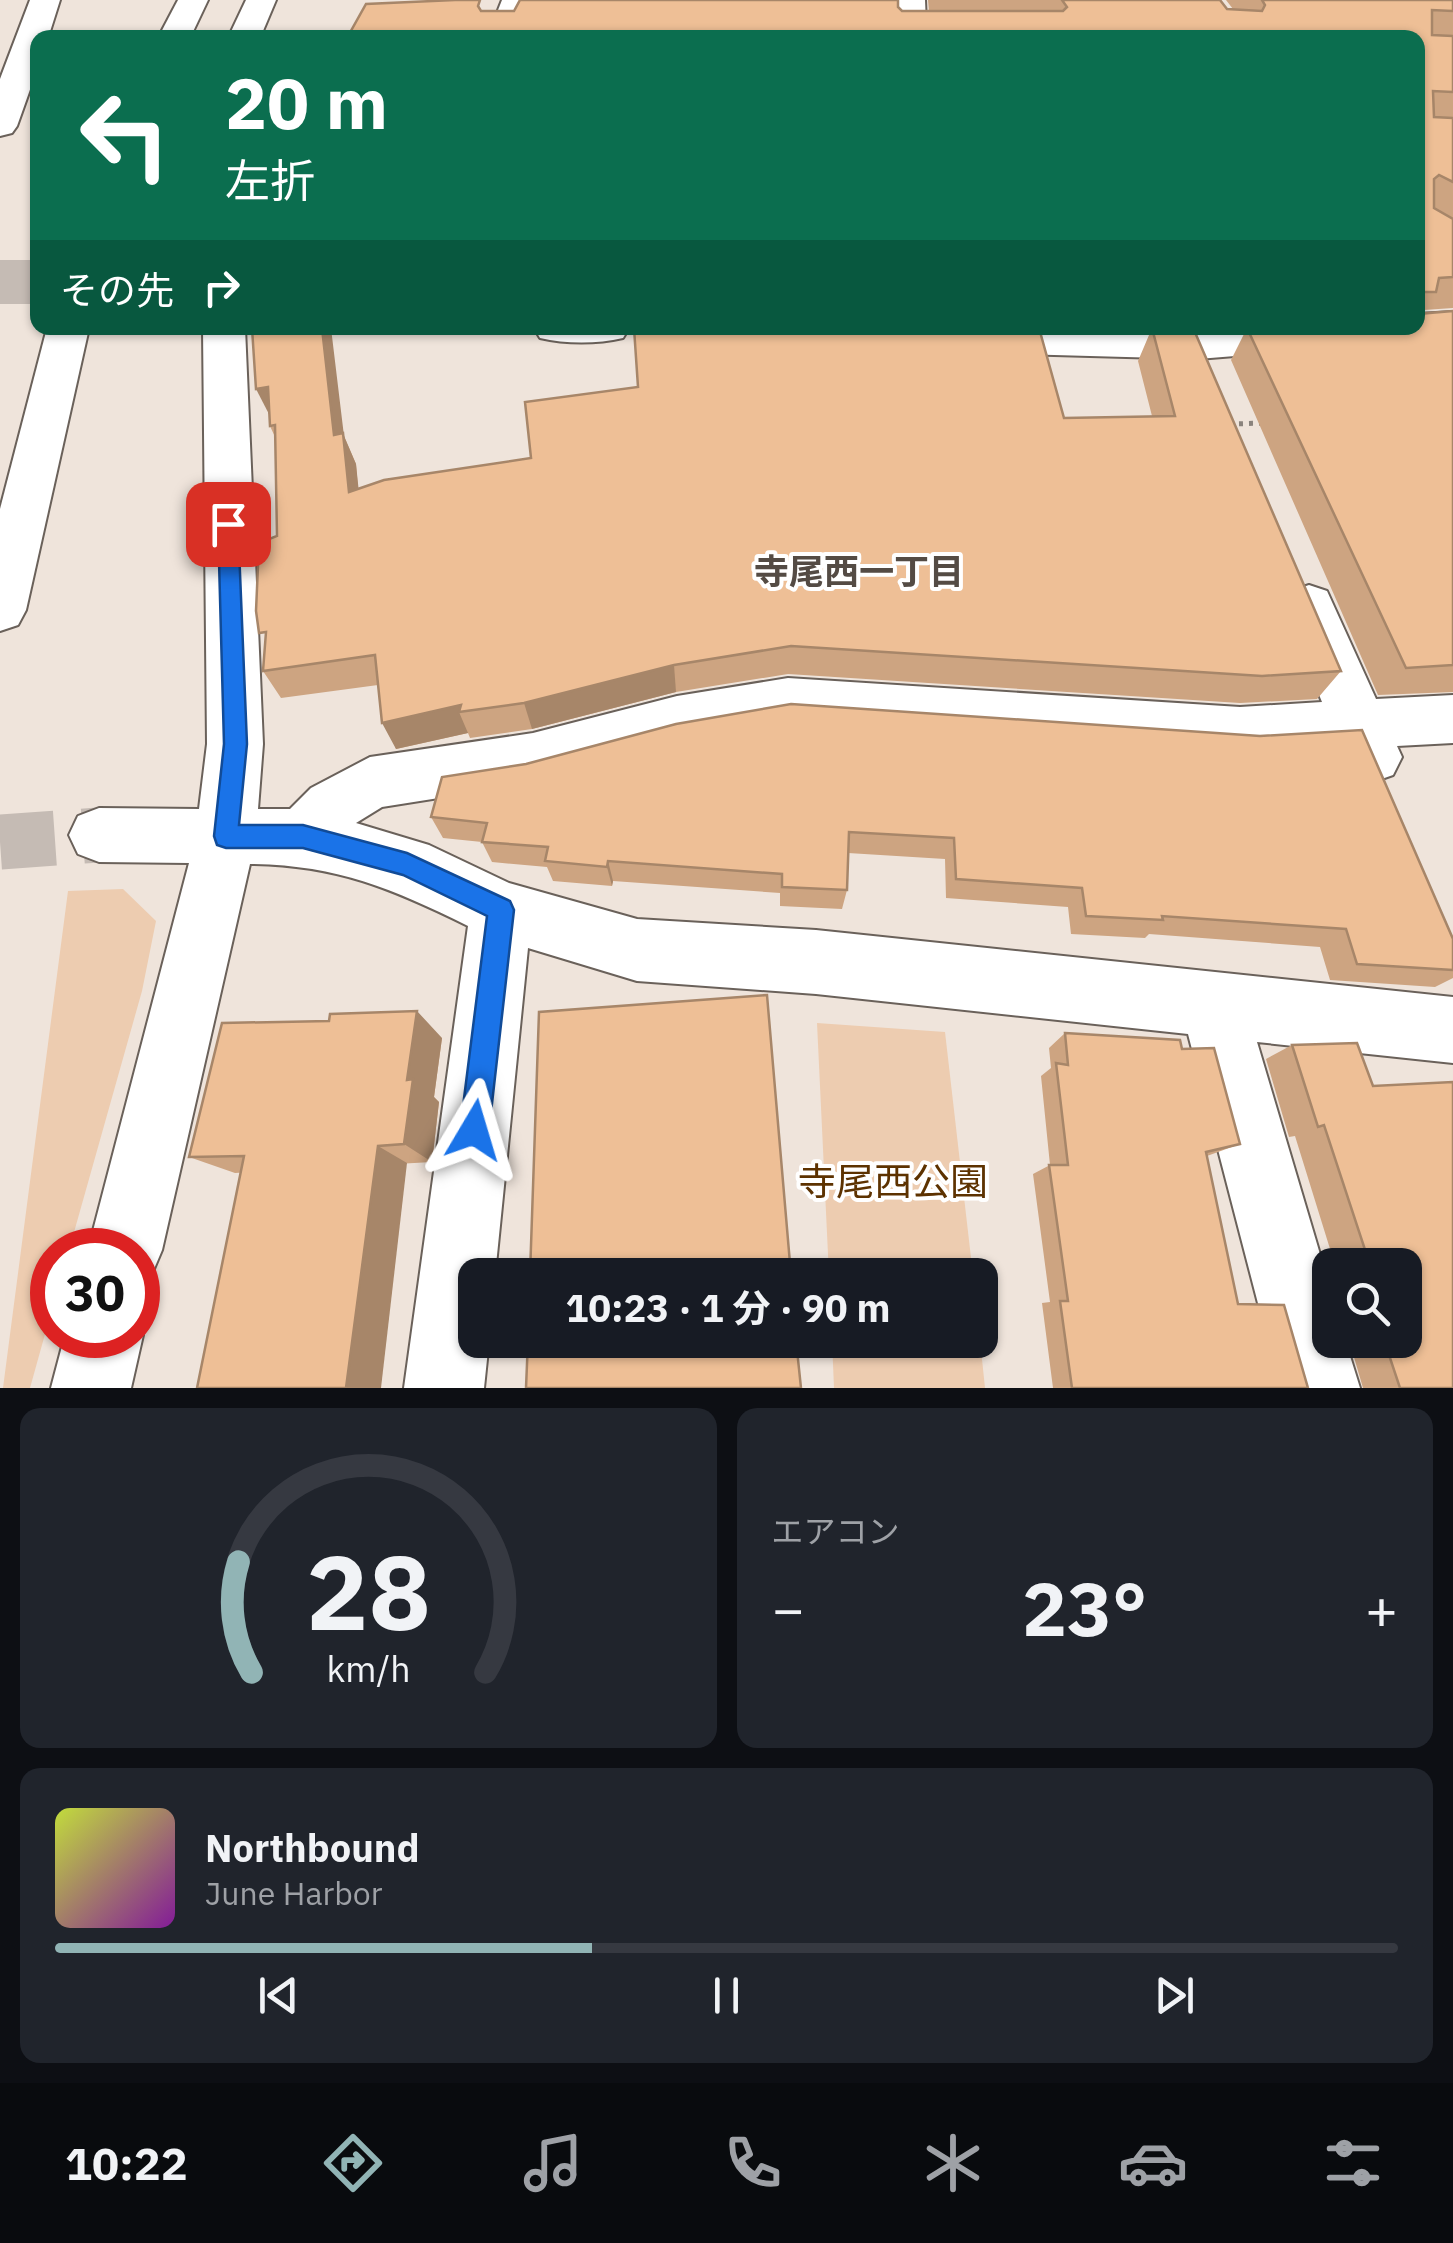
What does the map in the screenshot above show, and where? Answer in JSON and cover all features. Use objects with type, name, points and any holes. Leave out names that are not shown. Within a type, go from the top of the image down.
[{"type":"main road","points":[[34,30],[45,0]]},
{"type":"main road","points":[[48,30],[61,0]]},
{"type":"main road","points":[[155,30],[164,0]]},
{"type":"main road","points":[[178,30],[193,0]]},
{"type":"main road","points":[[248,30],[261,0]]},
{"type":"main road","points":[[506,30],[517,0]]},
{"type":"main road","points":[[910,0],[911,30]]},
{"type":"main road","points":[[0,126],[30,42]]},
{"type":"main road","points":[[0,135],[30,69]]},
{"type":"main road","points":[[1425,332],[1453,325]]},
{"type":"main road","points":[[0,610],[66,335]]},
{"type":"main road","points":[[131,1228],[226,836],[235,744],[224,335]]},
{"type":"main road","points":[[1021,335],[1210,388],[1414,335]]},
{"type":"main road","points":[[1292,566],[1391,800]]},
{"type":"main road","points":[[303,836],[332,807],[370,783],[533,758],[677,720],[788,701],[1240,731],[1453,719]]},
{"type":"main road","points":[[99,835],[303,836],[407,864],[501,910],[637,950],[816,962],[1453,1030]]},
{"type":"main road","points":[[444,1388],[501,910]]},
{"type":"main road","points":[[1213,1005],[1320,1388]]},
{"type":"main road","points":[[91,1388],[98,1358]]},
{"type":"path","points":[[1210,388],[1269,424]]},
{"type":"green space","points":[[123,889],[156,921],[142,991],[75,1228],[30,1228],[30,1358],[38,1358],[30,1388],[3,1388],[68,891]]},
{"type":"green space","name":"寺尾西公園","points":[[817,1023],[945,1032],[971,1258],[828,1258]]},
{"type":"green space","points":[[833,1358],[982,1358],[985,1388],[834,1388]]},
{"type":"building","points":[[480,0],[481,11],[514,11],[520,0],[898,0],[902,11],[1063,11],[1067,7],[1062,0],[1220,0],[1227,9],[1262,11],[1262,0],[1453,0],[1453,11],[1432,10],[1432,35],[1453,36],[1453,92],[1433,91],[1434,117],[1453,118],[1453,182],[1439,175],[1434,179],[1434,208],[1453,219],[1453,277],[1439,278],[1436,292],[1425,292],[1425,30],[351,30],[366,4]]},
{"type":"building","points":[[1453,311],[1453,665],[1406,668],[1250,335],[1425,335],[1425,313]]},
{"type":"building","points":[[252,335],[323,335],[334,435],[343,433],[349,492],[384,480],[531,458],[525,402],[638,387],[634,335],[1041,335],[1064,418],[1175,416],[1154,335],[1196,335],[1341,671],[1262,676],[791,646],[674,665],[524,703],[459,712],[461,705],[382,723],[375,655],[263,671],[266,632],[259,633],[256,611],[259,543],[277,536],[275,425],[270,426],[268,387],[256,389]]},
{"type":"building","points":[[791,704],[1260,736],[1362,730],[1453,939],[1453,970],[1357,964],[1346,929],[1162,916],[1163,920],[1086,916],[1082,888],[956,879],[954,838],[849,832],[847,890],[782,887],[782,874],[608,861],[607,867],[545,861],[548,847],[482,842],[487,823],[431,817],[442,777],[526,764],[676,724]]},
{"type":"building","points":[[767,995],[790,1258],[531,1258],[539,1012]]},
{"type":"building","points":[[417,1011],[407,1080],[413,1079],[404,1144],[378,1146],[346,1388],[197,1388],[244,1156],[189,1157],[222,1023],[329,1021],[330,1014]]},
{"type":"building","points":[[1065,1033],[1180,1040],[1182,1049],[1214,1048],[1240,1144],[1206,1152],[1238,1304],[1284,1305],[1308,1388],[1072,1388],[1060,1301],[1068,1301],[1049,1165],[1068,1165],[1056,1063],[1068,1065]]},
{"type":"building","points":[[1357,1043],[1373,1086],[1453,1082],[1453,1388],[1400,1388],[1390,1358],[1422,1358],[1422,1248],[1364,1248],[1324,1125],[1318,1127],[1292,1045]]},
{"type":"building","points":[[527,1358],[798,1358],[801,1388],[526,1388]]},
{"type":"tunnel","points":[[0,282],[30,282]]},
{"type":"tunnel","points":[[0,842],[99,835]]},
{"type":"district","name":"寺尾西一丁目","points":[[859,572]]},
{"type":"route","points":[[228,524],[235,744],[226,836],[303,836],[407,864],[501,910],[474,1130]]}]
